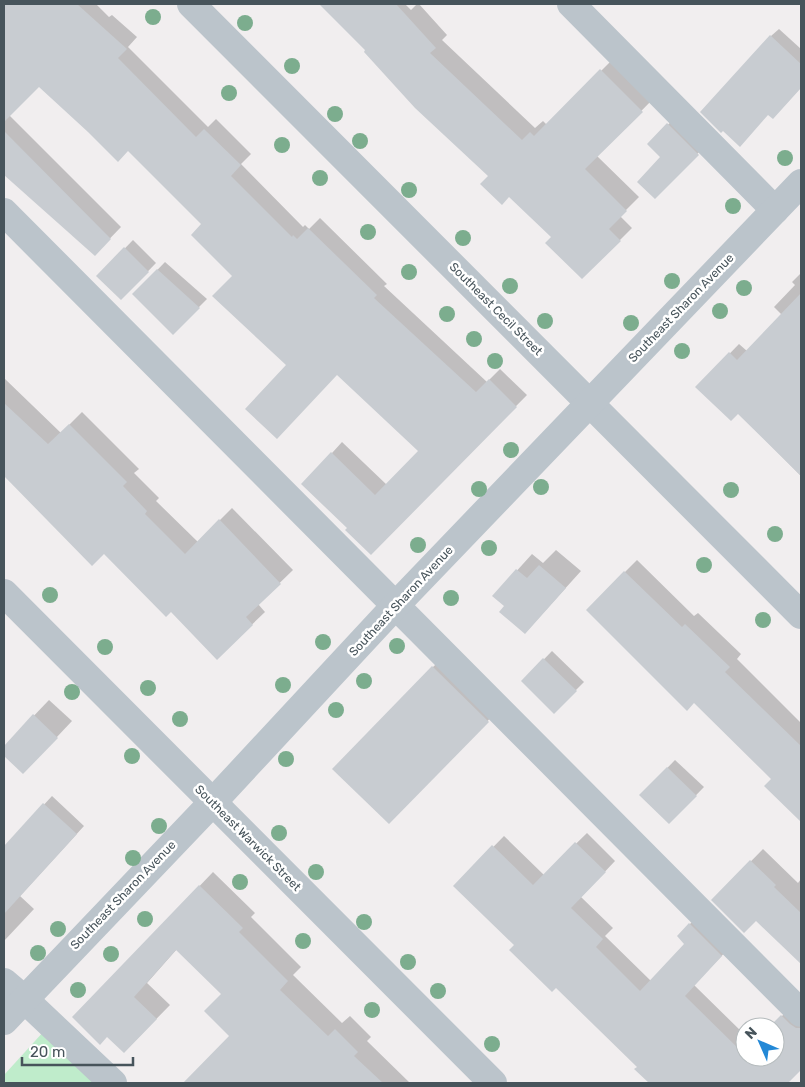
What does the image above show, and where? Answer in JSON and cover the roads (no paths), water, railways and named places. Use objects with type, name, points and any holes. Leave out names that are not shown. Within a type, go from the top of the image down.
[{"type":"street","name":"Southeast Cecil Street","points":[[192,4],[801,615]]},
{"type":"street","points":[[572,4],[775,210]]},
{"type":"street","name":"Southeast Sharon Avenue","points":[[4,1021],[14,990],[212,802],[395,606],[801,183]]},
{"type":"street","points":[[4,212],[801,1013]]},
{"type":"street","name":"Southeast Warwick Street","points":[[4,593],[493,1083]]},
{"type":"street","points":[[14,990],[113,1083]]}]
